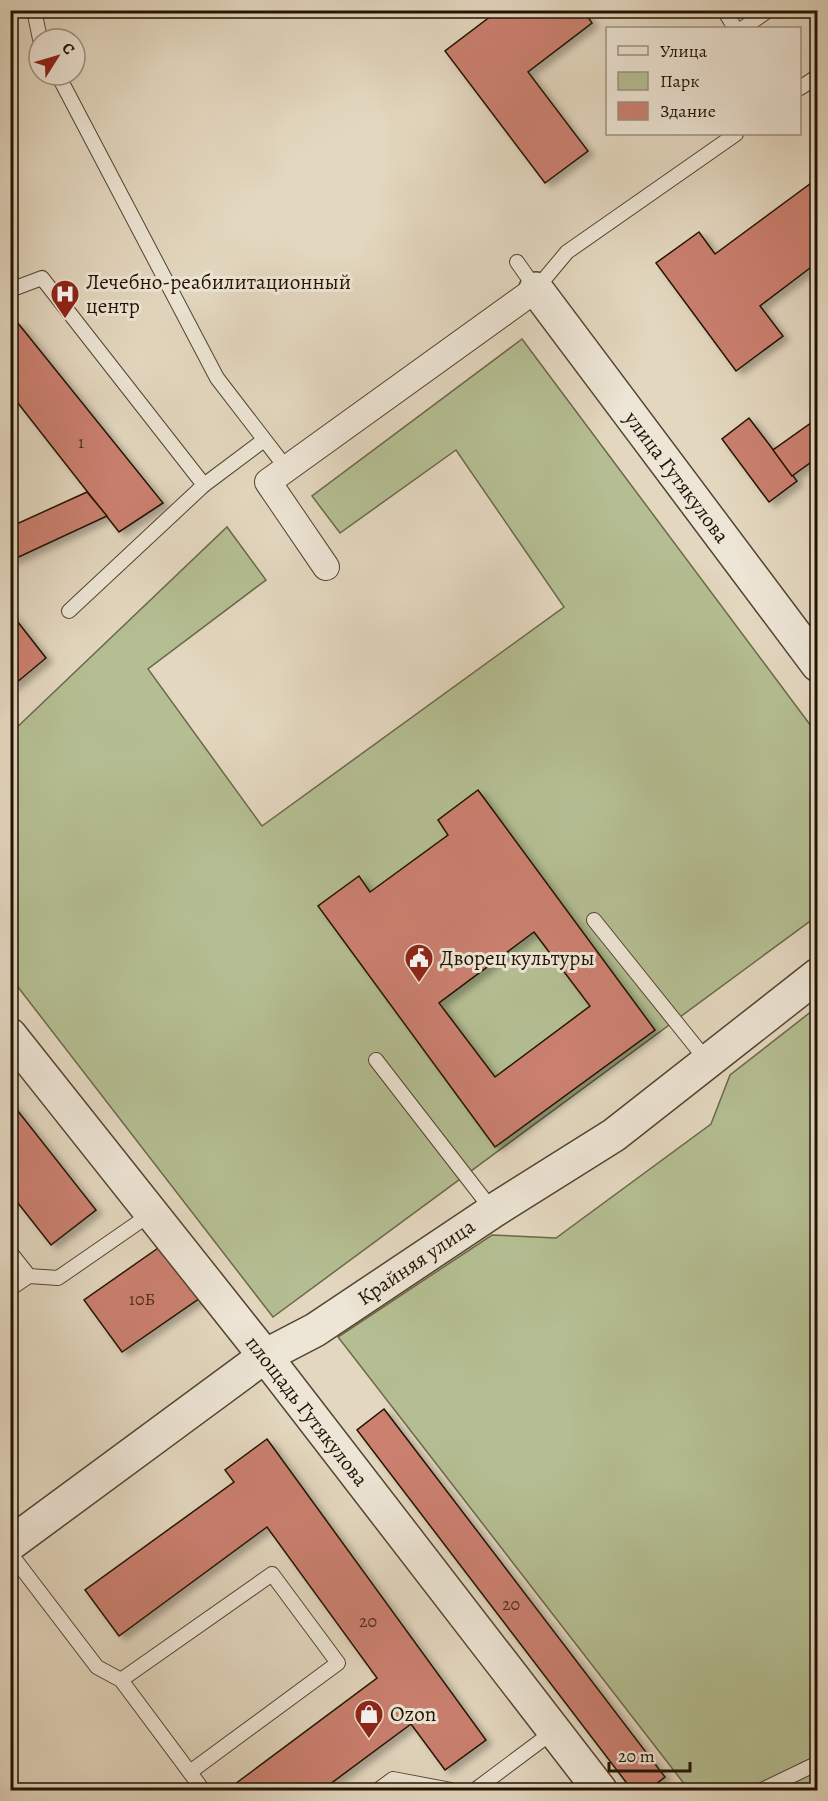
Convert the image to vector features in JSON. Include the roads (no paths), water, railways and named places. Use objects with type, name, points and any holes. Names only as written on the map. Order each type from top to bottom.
[{"type":"street","points":[[326,567],[268,482],[536,289]]},
{"type":"street","name":"улица Гутякулова","points":[[536,289],[818,665]]},
{"type":"street","name":"Крайняя улица","points":[[10,1544],[265,1356],[315,1330],[493,1211],[614,1135],[818,975]]},
{"type":"street","name":"площадь Гутякулова","points":[[10,1035],[265,1356],[600,1791]]},
{"type":"lane","points":[[34,10],[37,27]]},
{"type":"lane","points":[[724,10],[734,27]]},
{"type":"lane","points":[[744,27],[769,10]]},
{"type":"lane","points":[[801,87],[818,76]]},
{"type":"lane","points":[[64,87],[217,378],[286,469]]},
{"type":"lane","points":[[517,262],[536,289],[567,252],[735,135]]},
{"type":"lane","points":[[10,290],[42,278],[204,485]]},
{"type":"lane","points":[[69,611],[204,485],[264,440]]},
{"type":"lane","points":[[594,920],[708,1062]]},
{"type":"lane","points":[[376,1060],[493,1211]]},
{"type":"lane","points":[[10,1289],[29,1276],[58,1278],[152,1213]]},
{"type":"lane","points":[[10,1252],[29,1276]]},
{"type":"lane","points":[[10,1553],[97,1667],[121,1680],[203,1791]]},
{"type":"lane","points":[[121,1680],[272,1574],[338,1663],[189,1772]]},
{"type":"lane","points":[[475,1791],[554,1731]]},
{"type":"lane","points":[[762,1791],[818,1763]]},
{"type":"lane","points":[[378,1791],[393,1779],[451,1791]]},
{"type":"place","name":"Лечебно-реабилитационный центр","points":[[65,320]]},
{"type":"place","name":"Дворец культуры","points":[[419,984]]},
{"type":"place","name":"Ozon","points":[[369,1740]]}]
